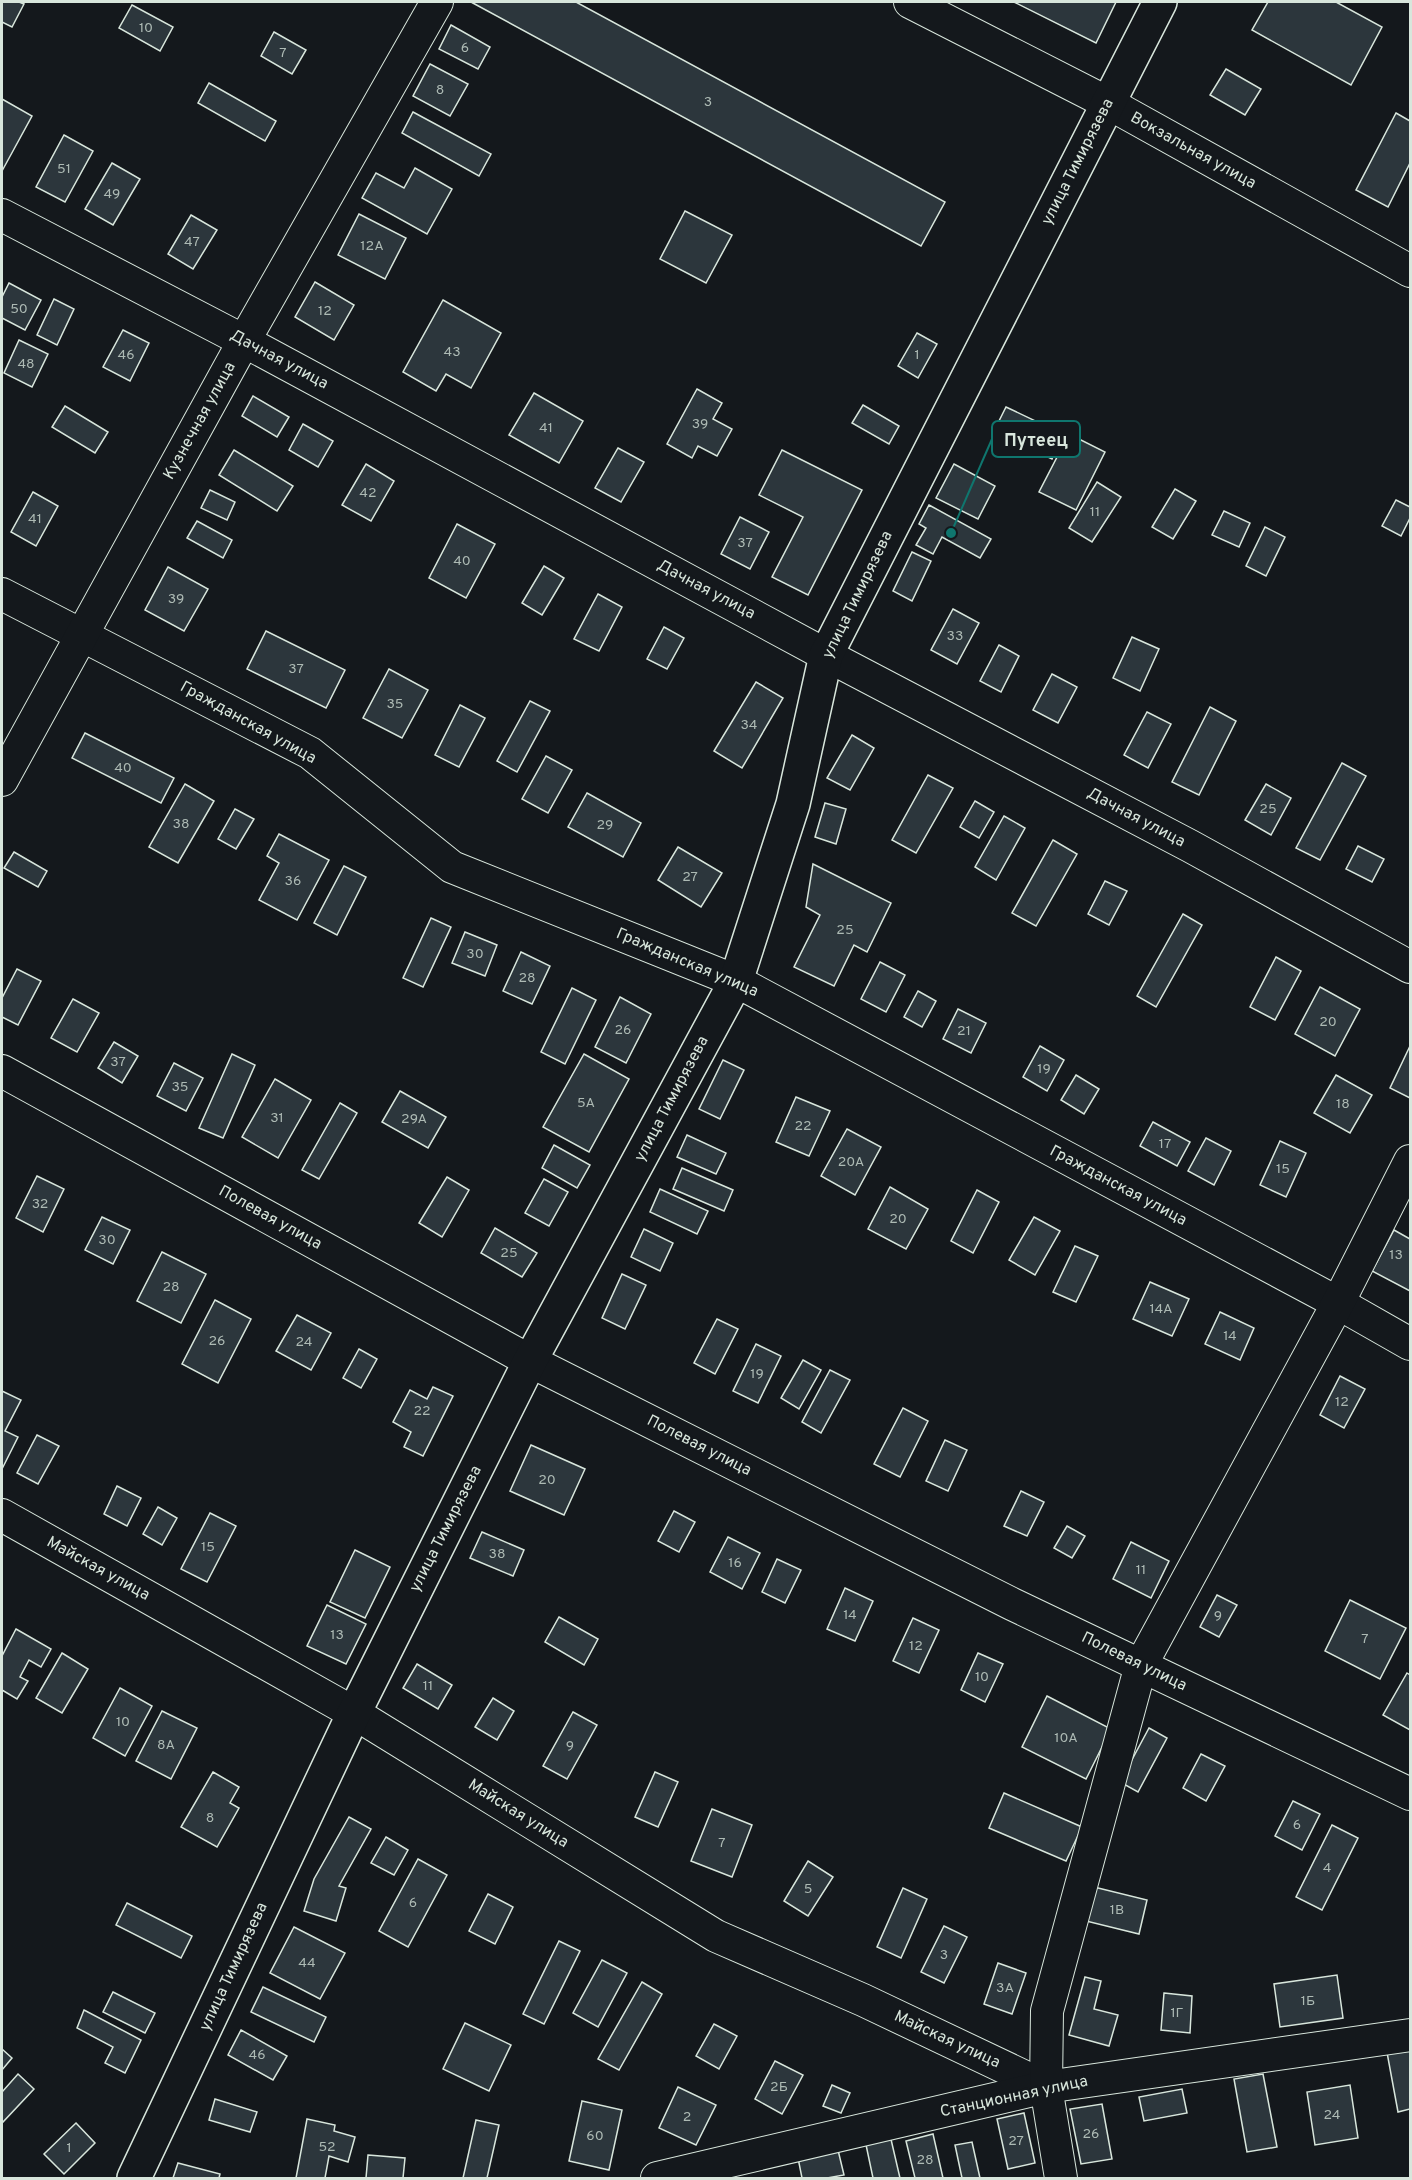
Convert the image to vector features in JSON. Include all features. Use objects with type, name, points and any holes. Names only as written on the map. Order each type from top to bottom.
[{"type":"main road","name":"улица Тимирязева","points":[[134,2178],[354,1713],[530,1361],[736,981],[793,804],[826,655],[1160,2]]},
{"type":"street","name":"Кузнечная улица","points":[[2,780],[244,341],[437,2]]},
{"type":"street","name":"Вокзальная улица","points":[[909,2],[1108,103],[1410,271]]},
{"type":"street","name":"Дачная улица","points":[[2,215],[244,341],[826,655],[1190,846],[1410,967]]},
{"type":"street","name":"Гражданская улица","points":[[2,594],[310,753],[452,867],[736,981],[1338,1303],[1410,1344]]},
{"type":"street","name":"Полевая улица","points":[[2,1071],[530,1361],[991,1593],[1410,1794]]},
{"type":"street","points":[[1061,2178],[1046,2087],[1047,2011],[1141,1665],[1338,1303],[1410,1161]]},
{"type":"street","name":"Майская улица","points":[[2,1515],[354,1713],[716,1936],[862,2000],[1046,2087]]},
{"type":"street","name":"Станционная улица","points":[[657,2178],[1046,2087],[1410,2036]]},
{"type":"building","points":[[2,2],[24,4],[12,27],[2,22]]},
{"type":"building","points":[[471,2],[576,2],[945,202],[921,246]]},
{"type":"building","points":[[1014,2],[1116,2],[1096,43]]},
{"type":"building","points":[[1268,2],[1336,2],[1382,27],[1351,85],[1252,30]]},
{"type":"building","points":[[132,5],[173,27],[160,51],[119,28]]},
{"type":"building","points":[[451,25],[490,47],[478,69],[439,49]]},
{"type":"building","points":[[274,32],[306,50],[292,74],[261,56]]},
{"type":"building","points":[[430,64],[468,84],[450,116],[413,96]]},
{"type":"building","points":[[1226,69],[1261,89],[1245,115],[1210,95]]},
{"type":"building","points":[[209,83],[276,121],[265,141],[198,103]]},
{"type":"building","points":[[2,99],[32,116],[2,171]]},
{"type":"building","points":[[413,112],[491,154],[479,176],[402,133]]},
{"type":"building","points":[[1396,113],[1410,121],[1410,163],[1388,207],[1356,190]]},
{"type":"building","points":[[64,135],[93,151],[65,202],[36,187]]},
{"type":"building","points":[[112,163],[140,179],[113,225],[85,209]]},
{"type":"building","points":[[415,168],[452,189],[427,234],[362,198],[376,173],[404,188]]},
{"type":"building","points":[[685,211],[732,235],[706,283],[660,259]]},
{"type":"building","points":[[359,214],[406,238],[385,279],[338,255]]},
{"type":"building","points":[[191,215],[217,230],[193,269],[168,254]]},
{"type":"building","points":[[315,282],[354,305],[334,340],[295,317]]},
{"type":"building","points":[[9,283],[41,300],[25,330],[2,318],[2,297]]},
{"type":"building","points":[[54,299],[74,309],[57,345],[37,335]]},
{"type":"building","points":[[443,300],[501,333],[471,388],[446,374],[436,391],[403,372]]},
{"type":"building","points":[[123,330],[149,343],[130,381],[103,367]]},
{"type":"building","points":[[917,333],[937,344],[918,378],[898,366]]},
{"type":"building","points":[[19,340],[48,354],[32,387],[4,373]]},
{"type":"building","points":[[697,389],[722,403],[713,419],[732,429],[717,456],[698,446],[692,458],[667,444]]},
{"type":"building","points":[[534,393],[583,421],[559,463],[509,435]]},
{"type":"building","points":[[253,396],[289,417],[277,437],[242,416]]},
{"type":"building","points":[[863,405],[899,426],[889,444],[852,423]]},
{"type":"building","points":[[65,406],[108,432],[95,453],[52,427]]},
{"type":"building","points":[[1006,407],[1063,434],[1052,459],[994,431]]},
{"type":"building","points":[[303,424],[333,441],[318,467],[289,450]]},
{"type":"building","points":[[1069,434],[1105,452],[1076,510],[1039,492]]},
{"type":"building","points":[[618,448],[644,462],[621,502],[595,488]]},
{"type":"building","points":[[234,450],[293,486],[277,511],[219,475]]},
{"type":"building","points":[[782,450],[862,490],[808,595],[772,577],[803,517],[759,495]]},
{"type":"building","points":[[366,464],[394,481],[371,521],[342,505]]},
{"type":"building","points":[[954,464],[995,486],[978,519],[936,498]]},
{"type":"building","points":[[1097,482],[1121,497],[1092,542],[1069,528]]},
{"type":"building","points":[[1175,489],[1196,501],[1173,539],[1152,527]]},
{"type":"building","points":[[210,490],[235,502],[227,520],[201,508]]},
{"type":"building","points":[[33,492],[58,506],[36,546],[11,532]]},
{"type":"building","points":[[1396,500],[1410,507],[1410,518],[1401,536],[1382,526]]},
{"type":"building","points":[[929,505],[991,539],[980,558],[942,537],[933,554],[916,545],[926,528],[919,524]]},
{"type":"building","points":[[1224,511],[1250,523],[1239,547],[1212,535]]},
{"type":"building","points":[[740,517],[769,532],[750,569],[721,554]]},
{"type":"building","points":[[197,521],[232,540],[223,558],[187,538]]},
{"type":"building","points":[[457,524],[495,544],[466,598],[429,578]]},
{"type":"building","points":[[1265,527],[1285,537],[1266,576],[1246,566]]},
{"type":"building","points":[[912,552],[931,561],[912,601],[893,591]]},
{"type":"building","points":[[544,566],[564,578],[542,615],[522,603]]},
{"type":"building","points":[[168,567],[208,589],[184,631],[145,610]]},
{"type":"building","points":[[598,594],[622,607],[599,651],[574,639]]},
{"type":"building","points":[[953,609],[979,623],[957,664],[931,650]]},
{"type":"building","points":[[664,627],[684,638],[667,669],[647,659]]},
{"type":"building","points":[[266,631],[345,670],[326,708],[247,669]]},
{"type":"building","points":[[1132,637],[1159,649],[1140,691],[1113,678]]},
{"type":"building","points":[[999,645],[1019,656],[1001,692],[980,681]]},
{"type":"building","points":[[389,669],[428,690],[402,738],[363,718]]},
{"type":"building","points":[[1052,674],[1077,687],[1058,723],[1033,710]]},
{"type":"building","points":[[756,682],[783,698],[742,768],[714,751]]},
{"type":"building","points":[[530,701],[550,711],[517,772],[497,761]]},
{"type":"building","points":[[460,705],[485,718],[459,767],[435,755]]},
{"type":"building","points":[[1210,707],[1236,721],[1199,795],[1172,782]]},
{"type":"building","points":[[1147,712],[1171,724],[1148,768],[1124,755]]},
{"type":"building","points":[[85,733],[174,778],[161,803],[72,758]]},
{"type":"building","points":[[852,735],[874,748],[850,790],[827,778]]},
{"type":"building","points":[[546,756],[572,770],[548,813],[522,799]]},
{"type":"building","points":[[1342,763],[1366,776],[1320,860],[1296,848]]},
{"type":"building","points":[[928,775],[953,788],[916,853],[892,840]]},
{"type":"building","points":[[185,784],[214,801],[178,863],[149,847]]},
{"type":"building","points":[[1266,784],[1291,798],[1271,835],[1245,820]]},
{"type":"building","points":[[587,793],[641,823],[623,857],[568,827]]},
{"type":"building","points":[[975,801],[994,812],[979,838],[960,827]]},
{"type":"building","points":[[825,803],[846,809],[836,844],[815,837]]},
{"type":"building","points":[[235,809],[254,819],[236,849],[218,839]]},
{"type":"building","points":[[1004,816],[1025,828],[996,880],[975,867]]},
{"type":"building","points":[[279,834],[329,860],[297,920],[259,900],[279,863],[267,856]]},
{"type":"building","points":[[1053,840],[1077,854],[1036,926],[1012,913]]},
{"type":"building","points":[[1358,846],[1384,859],[1372,882],[1346,869]]},
{"type":"building","points":[[678,847],[722,873],[701,907],[658,880]]},
{"type":"building","points":[[14,852],[47,871],[38,887],[4,868]]},
{"type":"building","points":[[813,864],[891,903],[867,952],[854,945],[834,986],[794,967],[820,915],[806,907]]},
{"type":"building","points":[[344,866],[366,877],[337,935],[314,923]]},
{"type":"building","points":[[1105,881],[1127,891],[1109,925],[1088,914]]},
{"type":"building","points":[[1183,914],[1202,925],[1156,1007],[1137,996]]},
{"type":"building","points":[[431,918],[451,927],[423,987],[403,978]]},
{"type":"building","points":[[465,932],[497,945],[485,976],[452,963]]},
{"type":"building","points":[[521,952],[550,966],[532,1004],[503,991]]},
{"type":"building","points":[[1276,957],[1301,971],[1275,1020],[1250,1007]]},
{"type":"building","points":[[880,962],[905,975],[886,1012],[861,999]]},
{"type":"building","points":[[17,969],[41,981],[18,1025],[2,1017],[2,998]]},
{"type":"building","points":[[1320,987],[1360,1009],[1335,1056],[1295,1034]]},
{"type":"building","points":[[572,988],[596,1000],[565,1064],[541,1052]]},
{"type":"building","points":[[918,991],[936,1001],[922,1027],[904,1017]]},
{"type":"building","points":[[620,997],[651,1014],[626,1063],[595,1047]]},
{"type":"building","points":[[73,999],[99,1013],[77,1052],[51,1038]]},
{"type":"building","points":[[958,1009],[986,1023],[971,1053],[943,1039]]},
{"type":"building","points":[[114,1042],[138,1056],[122,1083],[98,1068]]},
{"type":"building","points":[[1040,1046],[1064,1060],[1047,1091],[1023,1077]]},
{"type":"building","points":[[1410,1046],[1410,1098],[1390,1088]]},
{"type":"building","points":[[232,1054],[255,1065],[223,1138],[199,1128]]},
{"type":"building","points":[[584,1054],[629,1079],[589,1152],[543,1127]]},
{"type":"building","points":[[723,1060],[744,1070],[720,1119],[699,1109]]},
{"type":"building","points":[[174,1063],[203,1078],[186,1111],[157,1096]]},
{"type":"building","points":[[1076,1075],[1099,1089],[1084,1114],[1061,1100]]},
{"type":"building","points":[[1336,1075],[1372,1095],[1350,1133],[1314,1113]]},
{"type":"building","points":[[275,1079],[311,1100],[278,1158],[242,1137]]},
{"type":"building","points":[[400,1091],[446,1117],[428,1148],[382,1122]]},
{"type":"building","points":[[796,1097],[830,1111],[809,1156],[776,1142]]},
{"type":"building","points":[[340,1103],[357,1113],[319,1179],[302,1170]]},
{"type":"building","points":[[1153,1122],[1190,1142],[1177,1166],[1140,1146]]},
{"type":"building","points":[[847,1129],[881,1147],[855,1195],[821,1176]]},
{"type":"building","points":[[687,1135],[726,1153],[716,1174],[677,1157]]},
{"type":"building","points":[[1206,1138],[1231,1151],[1214,1185],[1188,1171]]},
{"type":"building","points":[[1280,1141],[1306,1153],[1286,1197],[1260,1185]]},
{"type":"building","points":[[554,1145],[590,1165],[577,1188],[542,1168]]},
{"type":"building","points":[[682,1168],[733,1190],[724,1211],[673,1189]]},
{"type":"building","points":[[37,1176],[64,1189],[43,1232],[16,1218]]},
{"type":"building","points":[[447,1177],[469,1190],[442,1237],[419,1223]]},
{"type":"building","points":[[544,1179],[568,1192],[549,1226],[525,1213]]},
{"type":"building","points":[[890,1187],[928,1209],[906,1249],[868,1229]]},
{"type":"building","points":[[660,1189],[708,1211],[697,1234],[650,1212]]},
{"type":"building","points":[[977,1190],[999,1202],[973,1253],[951,1241]]},
{"type":"building","points":[[102,1217],[130,1230],[113,1264],[85,1250]]},
{"type":"building","points":[[1034,1217],[1060,1231],[1035,1275],[1009,1260]]},
{"type":"building","points":[[495,1228],[537,1253],[522,1277],[481,1253]]},
{"type":"building","points":[[644,1229],[673,1243],[660,1271],[631,1257]]},
{"type":"building","points":[[1394,1230],[1410,1239],[1410,1291],[1372,1271]]},
{"type":"building","points":[[1075,1246],[1098,1256],[1076,1302],[1053,1292]]},
{"type":"building","points":[[162,1252],[206,1274],[181,1323],[137,1301]]},
{"type":"building","points":[[622,1274],[646,1285],[625,1329],[602,1318]]},
{"type":"building","points":[[1150,1282],[1189,1299],[1172,1336],[1133,1319]]},
{"type":"building","points":[[215,1300],[251,1319],[218,1383],[182,1364]]},
{"type":"building","points":[[1220,1312],[1254,1328],[1240,1360],[1205,1344]]},
{"type":"building","points":[[297,1315],[331,1333],[311,1370],[276,1351]]},
{"type":"building","points":[[717,1319],[738,1329],[715,1374],[694,1363]]},
{"type":"building","points":[[756,1344],[781,1356],[758,1403],[733,1391]]},
{"type":"building","points":[[359,1349],[377,1359],[361,1388],[343,1378]]},
{"type":"building","points":[[803,1360],[821,1370],[799,1409],[781,1398]]},
{"type":"building","points":[[830,1370],[850,1380],[821,1433],[802,1422]]},
{"type":"building","points":[[1340,1376],[1365,1389],[1344,1428],[1320,1415]]},
{"type":"building","points":[[433,1387],[453,1396],[423,1456],[404,1447],[411,1432],[393,1422],[410,1390],[427,1399]]},
{"type":"building","points":[[2,1391],[21,1400],[5,1431],[18,1437],[2,1469]]},
{"type":"building","points":[[903,1408],[928,1421],[900,1477],[874,1464]]},
{"type":"building","points":[[37,1435],[59,1446],[38,1484],[17,1473]]},
{"type":"building","points":[[945,1440],[967,1450],[948,1491],[926,1481]]},
{"type":"building","points":[[531,1445],[585,1469],[564,1515],[510,1491]]},
{"type":"building","points":[[117,1486],[141,1498],[127,1526],[104,1514]]},
{"type":"building","points":[[1021,1491],[1044,1502],[1027,1536],[1004,1526]]},
{"type":"building","points":[[158,1507],[177,1518],[162,1545],[143,1534]]},
{"type":"building","points":[[674,1511],[695,1522],[679,1552],[658,1541]]},
{"type":"building","points":[[210,1513],[236,1526],[207,1582],[181,1569]]},
{"type":"building","points":[[1067,1526],[1085,1536],[1072,1558],[1054,1548]]},
{"type":"building","points":[[482,1532],[524,1550],[513,1576],[470,1558]]},
{"type":"building","points":[[728,1537],[760,1553],[742,1589],[710,1572]]},
{"type":"building","points":[[1131,1542],[1169,1561],[1151,1598],[1113,1579]]},
{"type":"building","points":[[355,1550],[390,1567],[365,1618],[330,1602]]},
{"type":"building","points":[[777,1559],[801,1570],[785,1603],[762,1592]]},
{"type":"building","points":[[845,1588],[873,1601],[855,1641],[827,1629]]},
{"type":"building","points":[[1217,1595],[1237,1605],[1219,1637],[1200,1627]]},
{"type":"building","points":[[1350,1600],[1406,1628],[1380,1679],[1325,1651]]},
{"type":"building","points":[[327,1605],[366,1624],[346,1664],[307,1646]]},
{"type":"building","points":[[559,1617],[598,1639],[584,1665],[545,1642]]},
{"type":"building","points":[[913,1618],[939,1630],[919,1673],[893,1661]]},
{"type":"building","points":[[16,1629],[51,1649],[41,1667],[29,1660],[20,1677],[28,1681],[17,1699],[2,1690],[2,1656]]},
{"type":"building","points":[[62,1653],[88,1669],[62,1713],[36,1698]]},
{"type":"building","points":[[978,1653],[1003,1664],[985,1702],[961,1690]]},
{"type":"building","points":[[417,1664],[452,1685],[438,1709],[403,1688]]},
{"type":"building","points":[[1407,1673],[1410,1675],[1410,1730],[1383,1715]]},
{"type":"building","points":[[120,1688],[152,1706],[125,1756],[93,1738]]},
{"type":"building","points":[[1047,1696],[1111,1729],[1086,1779],[1022,1747]]},
{"type":"building","points":[[493,1698],[514,1711],[497,1740],[475,1727]]},
{"type":"building","points":[[162,1711],[197,1728],[171,1779],[136,1761]]},
{"type":"building","points":[[573,1712],[597,1725],[567,1779],[543,1766]]},
{"type":"building","points":[[1149,1728],[1167,1738],[1138,1792],[1120,1782]]},
{"type":"building","points":[[1201,1754],[1225,1766],[1206,1801],[1183,1788]]},
{"type":"building","points":[[213,1772],[239,1787],[230,1803],[239,1808],[217,1847],[181,1827]]},
{"type":"building","points":[[655,1772],[678,1782],[658,1827],[635,1817]]},
{"type":"building","points":[[1004,1793],[1082,1827],[1066,1861],[989,1828]]},
{"type":"building","points":[[1293,1801],[1320,1814],[1302,1850],[1275,1836]]},
{"type":"building","points":[[712,1809],[752,1825],[732,1877],[691,1861]]},
{"type":"building","points":[[349,1817],[371,1829],[339,1886],[346,1888],[336,1921],[304,1911],[314,1879]]},
{"type":"building","points":[[1332,1825],[1358,1838],[1322,1910],[1296,1897]]},
{"type":"building","points":[[386,1837],[408,1850],[394,1875],[371,1863]]},
{"type":"building","points":[[418,1859],[447,1875],[408,1947],[379,1931]]},
{"type":"building","points":[[808,1861],[833,1877],[808,1916],[784,1901]]},
{"type":"building","points":[[1094,1887],[1147,1900],[1139,1934],[1086,1921]]},
{"type":"building","points":[[903,1888],[927,1899],[901,1958],[877,1947]]},
{"type":"building","points":[[488,1894],[513,1907],[495,1944],[469,1931]]},
{"type":"building","points":[[127,1903],[192,1936],[181,1958],[116,1925]]},
{"type":"building","points":[[944,1926],[967,1937],[944,1983],[921,1972]]},
{"type":"building","points":[[294,1927],[345,1953],[320,1999],[270,1973]]},
{"type":"building","points":[[559,1941],[580,1951],[544,2024],[523,2014]]},
{"type":"building","points":[[602,1960],[627,1973],[598,2027],[573,2013]]},
{"type":"building","points":[[998,1963],[1026,1973],[1012,2014],[984,2004]]},
{"type":"building","points":[[1337,1975],[1343,2018],[1280,2027],[1274,1984]]},
{"type":"building","points":[[1085,1977],[1101,1981],[1094,2009],[1118,2015],[1109,2046],[1069,2035]]},
{"type":"building","points":[[642,1982],[662,1994],[619,2070],[598,2059]]},
{"type":"building","points":[[263,1987],[326,2017],[314,2042],[251,2012]]},
{"type":"building","points":[[113,1992],[155,2013],[145,2033],[103,2012]]},
{"type":"building","points":[[1164,1993],[1192,1996],[1190,2033],[1161,2030]]},
{"type":"building","points":[[84,2010],[141,2040],[125,2073],[105,2063],[113,2047],[77,2028]]},
{"type":"building","points":[[465,2023],[511,2045],[489,2091],[443,2069]]},
{"type":"building","points":[[714,2024],[737,2036],[719,2069],[696,2056]]},
{"type":"building","points":[[241,2030],[287,2056],[273,2080],[228,2055]]},
{"type":"building","points":[[1410,2042],[1410,2109],[1398,2112],[1386,2047]]},
{"type":"building","points":[[2,2049],[12,2058],[2,2070]]},
{"type":"building","points":[[775,2061],[803,2075],[782,2114],[755,2099]]},
{"type":"building","points":[[18,2074],[34,2089],[2,2123],[2,2092]]},
{"type":"building","points":[[1263,2074],[1277,2147],[1247,2152],[1234,2079]]},
{"type":"building","points":[[832,2085],[850,2093],[841,2113],[823,2106]]},
{"type":"building","points":[[1350,2085],[1358,2138],[1315,2145],[1307,2092]]},
{"type":"building","points":[[678,2087],[716,2105],[696,2145],[659,2128]]},
{"type":"building","points":[[1182,2089],[1187,2113],[1144,2121],[1139,2097]]},
{"type":"building","points":[[215,2099],[257,2112],[250,2132],[209,2120]]},
{"type":"building","points":[[582,2101],[622,2110],[609,2170],[569,2161]]},
{"type":"building","points":[[1102,2104],[1112,2159],[1081,2164],[1070,2109]]},
{"type":"building","points":[[1024,2113],[1035,2163],[1008,2169],[997,2119]]},
{"type":"building","points":[[307,2119],[335,2125],[334,2131],[355,2137],[348,2162],[329,2156],[325,2178],[296,2178]]},
{"type":"building","points":[[476,2120],[499,2125],[487,2178],[463,2178]]},
{"type":"building","points":[[76,2123],[95,2143],[64,2174],[44,2154]]},
{"type":"building","points":[[933,2134],[943,2178],[915,2178],[906,2141]]},
{"type":"building","points":[[890,2135],[900,2178],[873,2178],[865,2140]]},
{"type":"building","points":[[972,2142],[980,2178],[962,2178],[955,2145]]},
{"type":"building","points":[[838,2150],[844,2175],[802,2178],[798,2158]]},
{"type":"building","points":[[368,2155],[405,2158],[403,2178],[366,2178]]},
{"type":"building","points":[[178,2163],[220,2174],[219,2178],[173,2178]]},
{"type":"place","name":"Путеец","points":[[951,533]]}]
